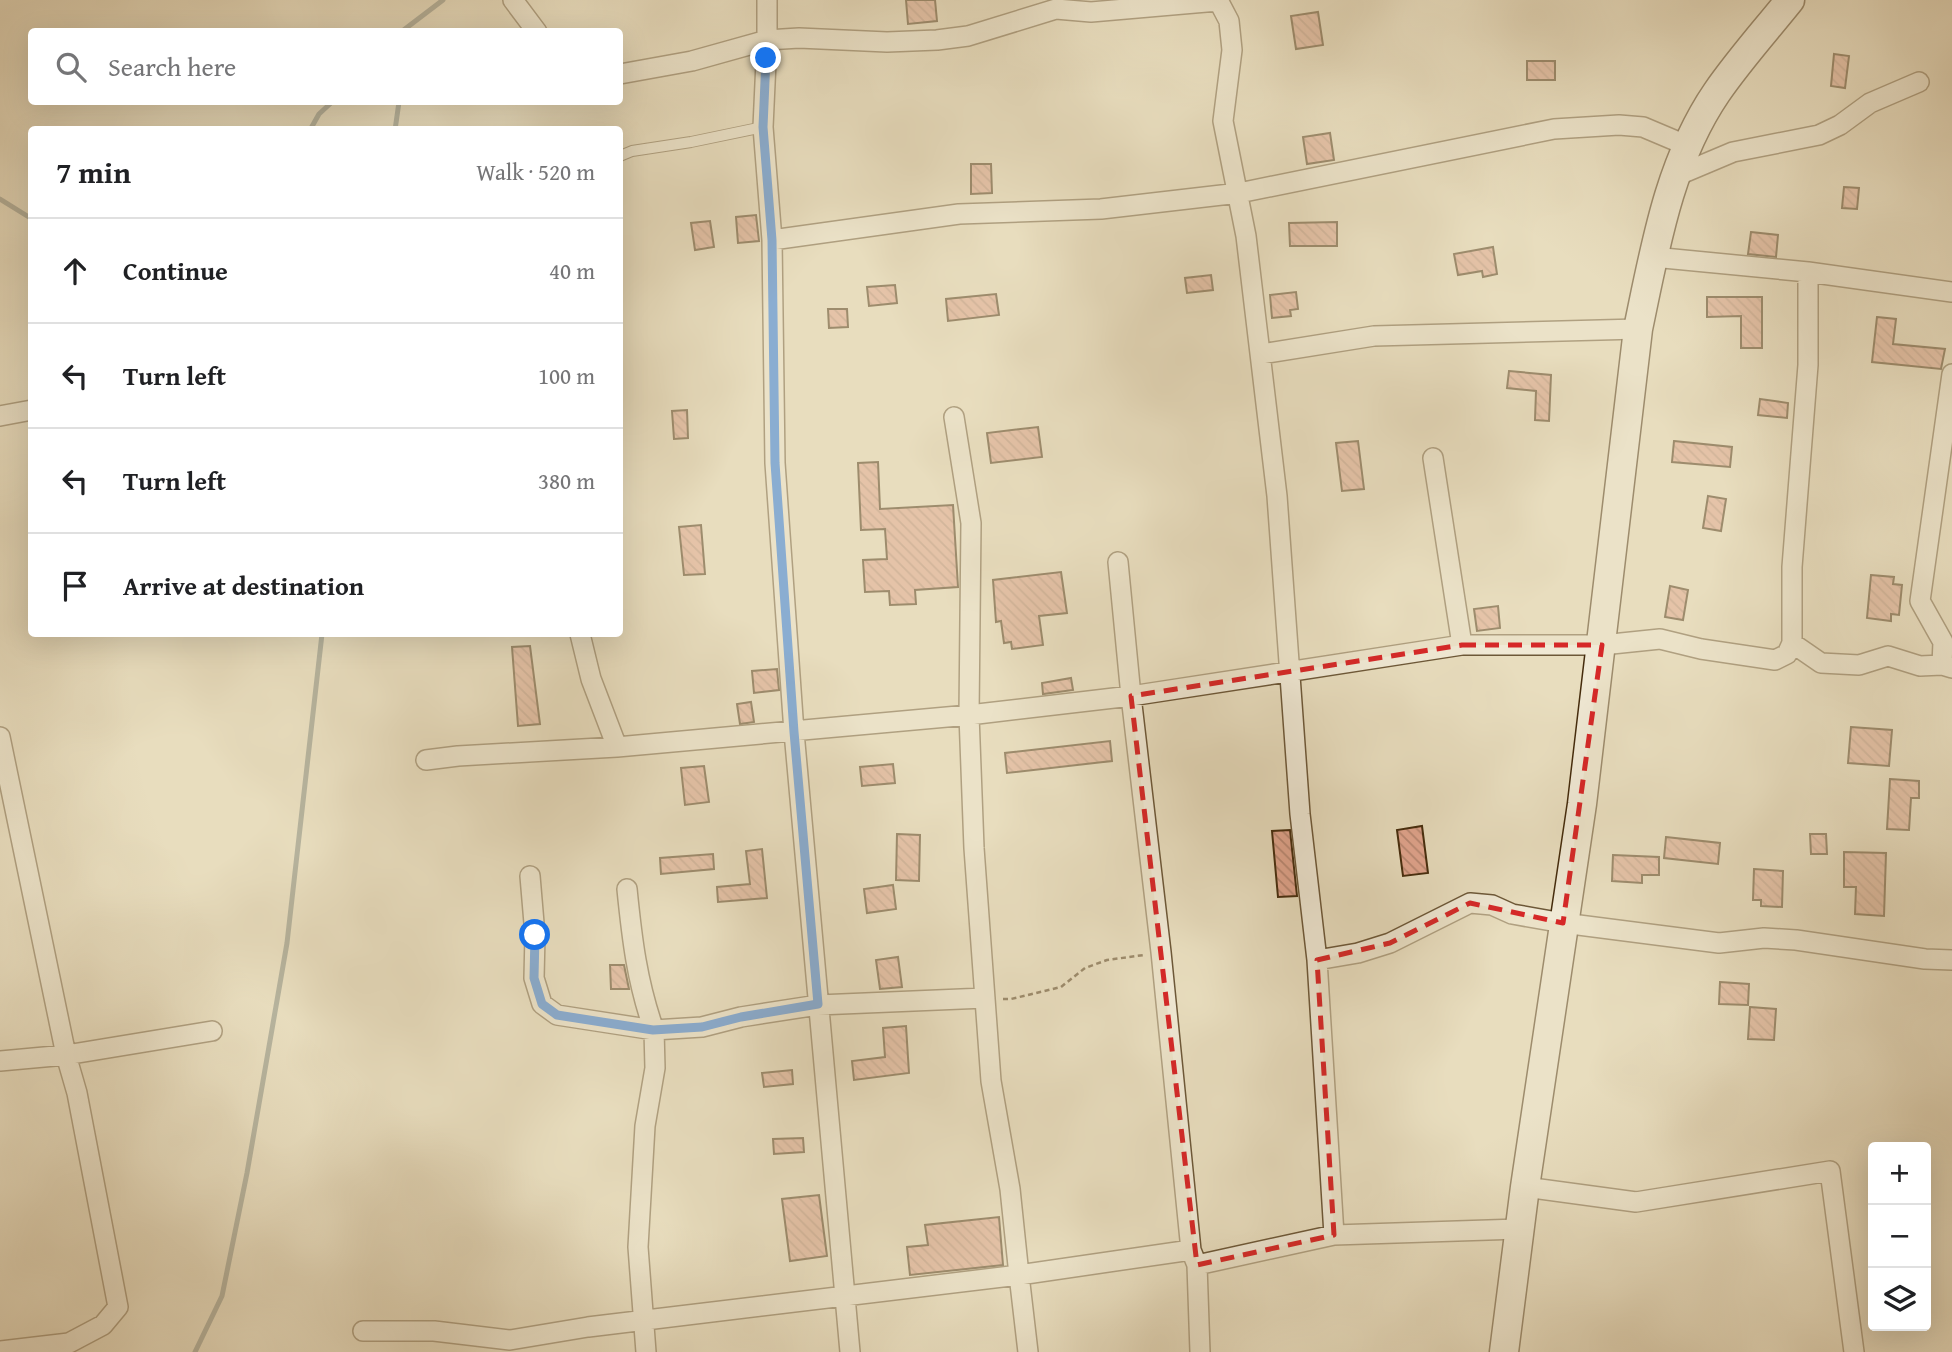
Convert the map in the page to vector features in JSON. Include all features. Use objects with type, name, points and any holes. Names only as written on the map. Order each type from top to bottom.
[{"type":"street","points":[[513,0],[534,28]]},
{"type":"street","points":[[767,0],[763,127],[772,240],[775,463],[794,732],[850,1352]]},
{"type":"street","points":[[623,73],[692,61],[766,40],[937,40],[968,36],[1056,9],[1218,0],[1229,21],[1232,50],[1223,121],[1239,193],[1277,496],[1300,814],[1317,960],[1334,1235]]},
{"type":"street","points":[[1504,1352],[1519,1228],[1582,804],[1638,329],[1653,257],[1664,211],[1688,146],[1717,93],[1790,0]]},
{"type":"street","points":[[1676,176],[1733,152],[1819,135],[1840,125],[1870,103],[1919,82]]},
{"type":"street","points":[[772,240],[959,214],[1101,209],[1239,193],[1554,129],[1619,125],[1643,127],[1688,146]]},
{"type":"street","points":[[1653,257],[1808,272],[1952,292]]},
{"type":"street","points":[[426,760],[617,747],[969,715],[1130,696],[1462,645],[1602,645],[1660,639],[1701,649],[1775,660],[1787,654],[1791,643],[1792,567],[1808,365],[1808,272]]},
{"type":"street","points":[[1261,354],[1374,336],[1638,329]]},
{"type":"street","points":[[1791,643],[1821,663],[1859,665],[1888,656],[1920,666],[1947,667],[1944,642],[1920,601],[1952,374]]},
{"type":"street","points":[[0,416],[28,411]]},
{"type":"street","points":[[954,417],[971,523],[969,715],[974,848],[991,1081],[1010,1189],[1028,1352]]},
{"type":"street","points":[[1433,458],[1462,645]]},
{"type":"street","points":[[1118,562],[1130,696],[1194,1258],[1200,1352]]},
{"type":"street","points":[[581,637],[591,679],[617,747]]},
{"type":"street","points":[[0,737],[66,1055],[78,1093],[118,1307],[103,1325],[69,1343],[0,1351]]},
{"type":"street","points":[[530,876],[535,935],[534,978],[542,1004],[557,1015],[653,1030],[702,1027],[741,1017],[818,1004],[985,998]]},
{"type":"street","points":[[627,889],[641,994],[653,1030],[655,1068],[645,1126],[638,1247],[646,1352]]},
{"type":"street","points":[[1317,960],[1358,953],[1390,943],[1470,903],[1492,905],[1512,914],[1563,923],[1719,943],[1764,938],[1796,940],[1925,959],[1952,960]]},
{"type":"street","points":[[0,1060],[66,1055],[212,1031]]},
{"type":"street","points":[[1525,1187],[1636,1202],[1830,1171],[1854,1352]]},
{"type":"street","points":[[363,1331],[434,1331],[510,1340],[546,1333],[1019,1275],[1194,1258],[1334,1235],[1519,1228]]},
{"type":"lane","points":[[623,155],[763,127]]},
{"type":"path","points":[[985,998],[1011,999],[1043,992],[1062,987],[1085,968],[1107,960],[1161,953]]},
{"type":"highlighted area","points":[[1462,645],[1602,645],[1563,923],[1470,903],[1390,943],[1317,960],[1334,1235],[1197,1265],[1131,696]]},
{"type":"building","points":[[906,0],[935,0],[937,21],[908,24]]},
{"type":"building","points":[[1318,12],[1323,45],[1296,49],[1291,16]]},
{"type":"building","points":[[1834,54],[1849,56],[1845,88],[1831,86]]},
{"type":"building","points":[[1527,61],[1555,61],[1555,80],[1527,80]]},
{"type":"building","points":[[1330,133],[1334,160],[1307,164],[1303,137]]},
{"type":"building","points":[[971,164],[991,164],[992,193],[971,194]]},
{"type":"building","points":[[1844,187],[1859,188],[1857,209],[1842,208]]},
{"type":"building","points":[[756,215],[759,241],[738,243],[736,217]]},
{"type":"building","points":[[710,221],[714,247],[695,250],[691,223]]},
{"type":"building","points":[[1337,222],[1337,246],[1290,246],[1289,223]]},
{"type":"building","points":[[1751,232],[1778,235],[1776,257],[1748,254]]},
{"type":"building","points":[[1493,247],[1497,274],[1483,277],[1482,271],[1458,275],[1454,254]]},
{"type":"building","points":[[1211,275],[1213,290],[1187,293],[1185,278]]},
{"type":"building","points":[[895,285],[897,303],[869,306],[867,287]]},
{"type":"building","points":[[1296,292],[1298,309],[1290,310],[1291,316],[1272,318],[1270,295]]},
{"type":"building","points":[[996,294],[999,315],[948,321],[946,299]]},
{"type":"building","points":[[1707,297],[1762,297],[1762,348],[1741,348],[1741,316],[1707,317]]},
{"type":"building","points":[[828,309],[847,309],[848,327],[829,328]]},
{"type":"building","points":[[1877,317],[1896,319],[1893,344],[1945,349],[1941,369],[1872,362]]},
{"type":"building","points":[[1509,371],[1551,375],[1549,421],[1535,420],[1536,391],[1507,388]]},
{"type":"building","points":[[1760,399],[1788,403],[1787,418],[1758,415]]},
{"type":"building","points":[[687,410],[688,438],[674,439],[672,411]]},
{"type":"building","points":[[1038,427],[1042,457],[991,463],[987,433]]},
{"type":"building","points":[[1358,441],[1364,489],[1342,491],[1336,443]]},
{"type":"building","points":[[1674,441],[1732,447],[1730,467],[1672,462]]},
{"type":"building","points":[[878,462],[880,509],[953,505],[958,587],[915,590],[916,604],[890,605],[889,591],[865,592],[863,560],[887,559],[885,529],[861,530],[858,463]]},
{"type":"building","points":[[1708,496],[1726,499],[1721,531],[1703,528]]},
{"type":"building","points":[[701,525],[705,574],[684,575],[679,527]]},
{"type":"building","points":[[1061,572],[1067,613],[1039,616],[1043,645],[1012,649],[1011,642],[1004,643],[1001,621],[996,622],[993,580]]},
{"type":"building","points":[[1871,575],[1894,577],[1893,584],[1902,585],[1899,615],[1891,614],[1891,621],[1867,618]]},
{"type":"building","points":[[1670,586],[1688,590],[1683,620],[1665,617]]},
{"type":"building","points":[[1498,606],[1500,628],[1477,631],[1474,609]]},
{"type":"building","points":[[530,646],[540,724],[518,726],[512,647]]},
{"type":"building","points":[[777,669],[779,690],[754,693],[752,671]]},
{"type":"building","points":[[1071,678],[1073,690],[1043,694],[1042,683]]},
{"type":"building","points":[[751,702],[754,722],[740,724],[737,704]]},
{"type":"building","points":[[1851,727],[1892,730],[1889,766],[1848,763]]},
{"type":"building","points":[[1110,741],[1112,761],[1007,773],[1005,753]]},
{"type":"building","points":[[893,764],[895,783],[862,786],[860,767]]},
{"type":"building","points":[[704,766],[709,802],[685,805],[681,768]]},
{"type":"building","points":[[1890,779],[1919,781],[1919,798],[1911,798],[1909,830],[1887,829]]},
{"type":"building","points":[[1422,826],[1428,873],[1403,876],[1397,830]]},
{"type":"building","points":[[1290,830],[1297,896],[1278,897],[1272,831]]},
{"type":"building","points":[[897,834],[920,835],[919,881],[896,880]]},
{"type":"building","points":[[1810,834],[1826,834],[1827,854],[1811,854]]},
{"type":"building","points":[[1666,837],[1720,843],[1718,864],[1664,858]]},
{"type":"building","points":[[762,849],[767,898],[718,902],[717,887],[750,884],[746,851]]},
{"type":"building","points":[[1844,852],[1886,853],[1884,916],[1855,914],[1856,887],[1844,887]]},
{"type":"building","points":[[713,854],[714,869],[661,874],[660,858]]},
{"type":"building","points":[[1613,855],[1659,857],[1659,875],[1642,875],[1642,883],[1612,881]]},
{"type":"building","points":[[1754,869],[1783,871],[1782,907],[1761,906],[1761,900],[1753,900]]},
{"type":"building","points":[[893,885],[896,909],[867,913],[864,889]]},
{"type":"building","points":[[898,957],[902,987],[880,989],[876,960]]},
{"type":"building","points":[[610,965],[624,965],[629,989],[611,989]]},
{"type":"building","points":[[1720,982],[1749,984],[1748,1005],[1719,1004]]},
{"type":"building","points":[[1750,1007],[1776,1009],[1774,1040],[1748,1039]]},
{"type":"building","points":[[906,1026],[909,1073],[854,1080],[852,1061],[885,1057],[883,1028]]},
{"type":"building","points":[[792,1070],[793,1084],[764,1087],[762,1073]]},
{"type":"building","points":[[803,1138],[804,1152],[774,1154],[773,1139]]},
{"type":"building","points":[[819,1195],[827,1256],[790,1261],[782,1199]]},
{"type":"building","points":[[999,1217],[1003,1265],[910,1275],[907,1247],[928,1245],[925,1225]]},
{"type":"waterway","points":[[406,28],[443,0]]},
{"type":"waterway","points":[[312,126],[319,114],[329,105]]},
{"type":"waterway","points":[[396,126],[399,105]]},
{"type":"waterway","points":[[0,199],[28,216]]},
{"type":"waterway","points":[[195,1352],[222,1296],[247,1173],[287,943],[322,637]]},
{"type":"route","points":[[535,935],[534,978],[542,1004],[557,1015],[653,1030],[702,1027],[741,1017],[818,1004],[794,732],[775,463],[772,240],[763,127],[766,58]]}]
